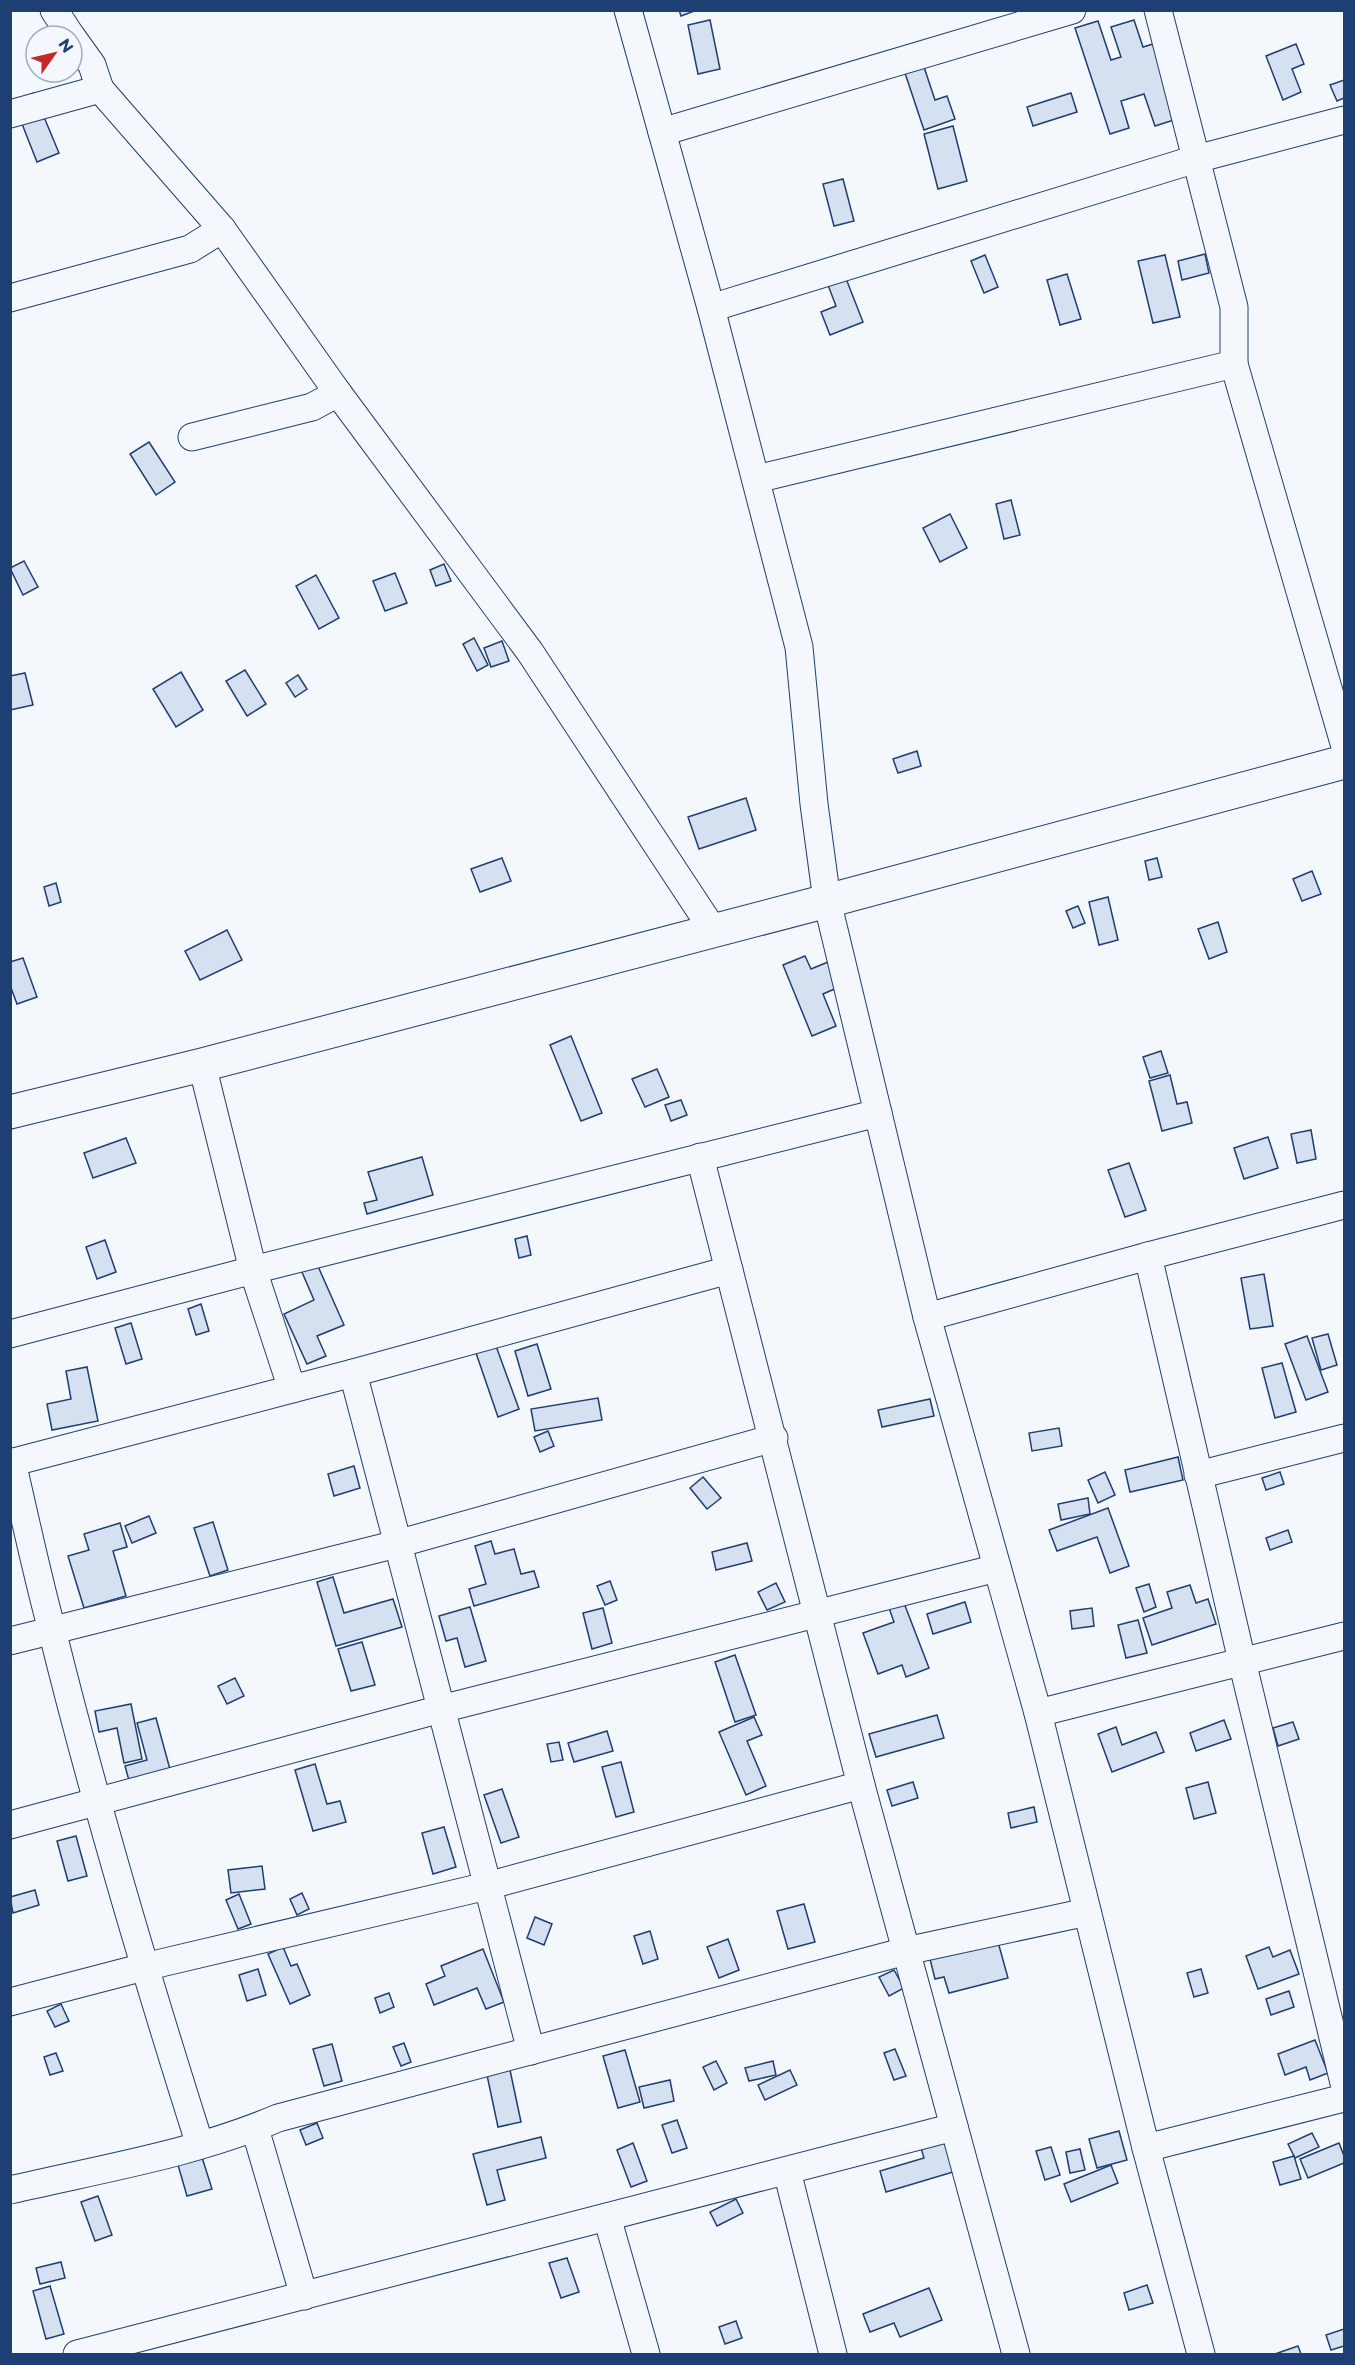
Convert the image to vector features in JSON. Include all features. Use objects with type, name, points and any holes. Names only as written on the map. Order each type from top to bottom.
[{"type":"main road","points":[[10,1112],[202,1065],[1344,762]]},
{"type":"street","points":[[54,10],[64,24]]},
{"type":"street","points":[[628,10],[711,308],[799,647],[814,804],[827,901],[927,1317],[1038,1713],[1146,2148],[1201,2355]]},
{"type":"street","points":[[662,132],[1072,10]]},
{"type":"street","points":[[1158,10],[1234,307],[1234,364],[1344,743]]},
{"type":"street","points":[[84,53],[92,65],[100,89],[222,229],[338,393],[530,652],[713,930]]},
{"type":"street","points":[[10,114],[100,89]]},
{"type":"street","points":[[711,308],[1196,159],[1344,120]]},
{"type":"street","points":[[10,298],[190,249],[222,229]]},
{"type":"street","points":[[756,479],[1234,364]]},
{"type":"street","points":[[192,437],[312,407],[338,393]]},
{"type":"street","points":[[202,1065],[253,1270],[292,1389]]},
{"type":"street","points":[[10,1334],[253,1270],[878,1113]]},
{"type":"street","points":[[700,1157],[819,1612],[861,1785],[1016,2355]]},
{"type":"street","points":[[927,1317],[1344,1205]]},
{"type":"street","points":[[1148,1256],[1242,1661],[1344,2084]]},
{"type":"street","points":[[200,2145],[144,1968],[98,1803],[51,1630],[11,1463],[353,1373],[729,1270]]},
{"type":"street","points":[[353,1373],[531,2051]]},
{"type":"street","points":[[10,1641],[397,1544],[774,1438]]},
{"type":"street","points":[[1198,1475],[1344,1438]]},
{"type":"street","points":[[10,1825],[441,1709],[997,1568]]},
{"type":"street","points":[[1038,1713],[1344,1636]]},
{"type":"street","points":[[10,2002],[487,1886],[861,1785]]},
{"type":"street","points":[[10,2190],[200,2145],[253,2129],[278,2118],[906,1951],[1087,1912]]},
{"type":"street","points":[[1146,2148],[1344,2098]]},
{"type":"street","points":[[91,2353],[954,2127]]},
{"type":"street","points":[[253,2129],[259,2142],[304,2296]]},
{"type":"street","points":[[787,2171],[833,2355]]},
{"type":"street","points":[[607,2217],[646,2355]]},
{"type":"building","points":[[679,10],[697,10],[681,16]]},
{"type":"building","points":[[710,20],[720,69],[698,74],[688,25]]},
{"type":"building","points":[[1134,20],[1143,47],[1153,44],[1177,119],[1155,126],[1144,94],[1121,101],[1129,128],[1110,134],[1075,28],[1098,21],[1111,60],[1121,57],[1111,27]]},
{"type":"building","points":[[1296,44],[1304,64],[1292,69],[1301,92],[1283,100],[1266,56]]},
{"type":"building","points":[[921,58],[935,100],[947,96],[955,119],[924,130],[902,64]]},
{"type":"building","points":[[1344,80],[1344,98],[1337,101],[1330,85]]},
{"type":"building","points":[[34,93],[59,153],[37,162],[13,101]]},
{"type":"building","points":[[1071,93],[1077,112],[1033,126],[1027,107]]},
{"type":"building","points":[[953,126],[967,181],[938,189],[924,134]]},
{"type":"building","points":[[843,179],[854,221],[834,226],[823,184]]},
{"type":"building","points":[[1205,254],[1209,273],[1182,280],[1178,261]]},
{"type":"building","points":[[985,255],[998,287],[984,293],[971,261]]},
{"type":"building","points":[[1165,255],[1180,317],[1153,323],[1138,261]]},
{"type":"building","points":[[838,258],[863,322],[830,335],[821,312],[836,306],[820,264]]},
{"type":"building","points":[[1067,274],[1081,319],[1060,325],[1047,280]]},
{"type":"building","points":[[149,442],[175,482],[156,495],[130,454]]},
{"type":"building","points":[[1011,500],[1020,535],[1004,539],[996,504]]},
{"type":"building","points":[[950,514],[967,548],[940,562],[923,528]]},
{"type":"building","points":[[24,561],[38,587],[23,595],[10,568]]},
{"type":"building","points":[[444,564],[451,581],[436,586],[430,570]]},
{"type":"building","points":[[395,573],[407,603],[385,611],[373,581]]},
{"type":"building","points":[[316,575],[339,618],[319,629],[296,586]]},
{"type":"building","points":[[474,638],[488,665],[477,671],[463,644]]},
{"type":"building","points":[[502,641],[509,661],[491,667],[484,648]]},
{"type":"building","points":[[245,670],[266,704],[247,716],[226,681]]},
{"type":"building","points":[[181,672],[203,710],[176,727],[153,689]]},
{"type":"building","points":[[25,673],[33,705],[10,710],[10,676]]},
{"type":"building","points":[[298,675],[307,689],[295,697],[286,683]]},
{"type":"building","points":[[917,751],[921,766],[898,773],[893,759]]},
{"type":"building","points":[[746,798],[756,830],[699,849],[688,817]]},
{"type":"building","points":[[502,858],[511,881],[480,892],[471,869]]},
{"type":"building","points":[[1157,858],[1162,877],[1149,880],[1145,861]]},
{"type":"building","points":[[1312,871],[1321,894],[1302,901],[1293,879]]},
{"type":"building","points":[[56,883],[61,902],[49,906],[44,887]]},
{"type":"building","points":[[1108,897],[1118,940],[1099,945],[1089,902]]},
{"type":"building","points":[[1078,906],[1085,923],[1073,928],[1066,911]]},
{"type":"building","points":[[1218,922],[1227,952],[1209,959],[1198,929]]},
{"type":"building","points":[[227,930],[242,960],[200,980],[185,951]]},
{"type":"building","points":[[805,956],[811,969],[828,962],[839,987],[823,994],[836,1026],[812,1036],[783,965]]},
{"type":"building","points":[[23,958],[37,997],[17,1004],[10,985],[10,962]]},
{"type":"building","points":[[571,1036],[602,1113],[581,1121],[550,1045]]},
{"type":"building","points":[[1161,1051],[1168,1073],[1150,1078],[1143,1057]]},
{"type":"building","points":[[657,1069],[669,1097],[645,1107],[632,1079]]},
{"type":"building","points":[[1170,1075],[1177,1104],[1187,1102],[1192,1123],[1162,1131],[1149,1081]]},
{"type":"building","points":[[681,1100],[687,1115],[671,1121],[665,1105]]},
{"type":"building","points":[[1311,1130],[1316,1159],[1297,1163],[1291,1134]]},
{"type":"building","points":[[1268,1137],[1278,1168],[1244,1179],[1234,1148]]},
{"type":"building","points":[[126,1138],[136,1163],[93,1178],[84,1153]]},
{"type":"building","points":[[422,1157],[433,1195],[367,1214],[364,1203],[377,1200],[368,1172]]},
{"type":"building","points":[[1129,1163],[1146,1210],[1125,1217],[1108,1170]]},
{"type":"building","points":[[527,1236],[531,1255],[519,1258],[515,1239]]},
{"type":"building","points":[[105,1240],[116,1272],[97,1279],[86,1247]]},
{"type":"building","points":[[317,1264],[344,1325],[317,1336],[326,1356],[307,1364],[284,1314],[314,1300],[301,1270]]},
{"type":"building","points":[[1264,1274],[1273,1326],[1250,1329],[1241,1278]]},
{"type":"building","points":[[201,1304],[209,1331],[196,1335],[188,1309]]},
{"type":"building","points":[[131,1323],[142,1359],[126,1364],[115,1328]]},
{"type":"building","points":[[1328,1334],[1337,1365],[1321,1370],[1312,1338]]},
{"type":"building","points":[[1307,1336],[1328,1392],[1306,1400],[1285,1344]]},
{"type":"building","points":[[537,1344],[551,1389],[528,1396],[515,1351]]},
{"type":"building","points":[[496,1346],[519,1409],[498,1417],[476,1353]]},
{"type":"building","points":[[1282,1363],[1296,1412],[1275,1418],[1262,1368]]},
{"type":"building","points":[[87,1367],[98,1421],[52,1430],[47,1404],[71,1399],[66,1371]]},
{"type":"building","points":[[598,1398],[602,1420],[535,1431],[531,1409]]},
{"type":"building","points":[[930,1399],[934,1416],[882,1427],[878,1410]]},
{"type":"building","points":[[1059,1428],[1062,1446],[1032,1451],[1029,1433]]},
{"type":"building","points":[[548,1431],[554,1446],[540,1452],[534,1437]]},
{"type":"building","points":[[1178,1457],[1183,1480],[1130,1492],[1125,1470]]},
{"type":"building","points":[[354,1466],[360,1488],[334,1496],[328,1474]]},
{"type":"building","points":[[1105,1472],[1115,1495],[1098,1503],[1088,1480]]},
{"type":"building","points":[[1280,1472],[1284,1484],[1266,1490],[1262,1478]]},
{"type":"building","points":[[703,1477],[721,1498],[707,1509],[690,1488]]},
{"type":"building","points":[[1088,1498],[1090,1514],[1061,1520],[1058,1504]]},
{"type":"building","points":[[1108,1508],[1129,1566],[1110,1573],[1097,1537],[1057,1551],[1049,1530]]},
{"type":"building","points":[[149,1516],[156,1533],[132,1543],[125,1526]]},
{"type":"building","points":[[213,1522],[228,1570],[210,1576],[194,1528]]},
{"type":"building","points":[[120,1523],[127,1547],[113,1551],[126,1596],[84,1608],[68,1556],[89,1550],[84,1534]]},
{"type":"building","points":[[1288,1530],[1292,1542],[1270,1550],[1266,1538]]},
{"type":"building","points":[[491,1541],[495,1554],[514,1549],[521,1574],[534,1571],[539,1587],[474,1606],[469,1589],[486,1584],[475,1546]]},
{"type":"building","points":[[747,1543],[752,1561],[716,1570],[712,1552]]},
{"type":"building","points":[[333,1577],[344,1613],[393,1599],[402,1627],[336,1646],[317,1582]]},
{"type":"building","points":[[610,1581],[617,1600],[605,1605],[597,1586]]},
{"type":"building","points":[[776,1583],[785,1602],[767,1610],[758,1592]]},
{"type":"building","points":[[1149,1584],[1156,1607],[1144,1612],[1136,1588]]},
{"type":"building","points":[[1190,1585],[1196,1603],[1208,1599],[1216,1624],[1152,1645],[1143,1618],[1172,1608],[1167,1592]]},
{"type":"building","points":[[965,1602],[971,1622],[933,1634],[927,1614]]},
{"type":"building","points":[[904,1603],[929,1668],[906,1677],[902,1665],[878,1674],[863,1633],[894,1622],[889,1608]]},
{"type":"building","points":[[470,1607],[486,1661],[465,1667],[457,1638],[446,1641],[439,1616]]},
{"type":"building","points":[[603,1608],[612,1643],[592,1649],[583,1613]]},
{"type":"building","points":[[1092,1608],[1094,1626],[1072,1629],[1070,1611]]},
{"type":"building","points":[[1138,1620],[1147,1653],[1126,1658],[1118,1625]]},
{"type":"building","points":[[362,1642],[375,1685],[351,1691],[338,1649]]},
{"type":"building","points":[[735,1655],[756,1715],[735,1722],[715,1662]]},
{"type":"building","points":[[235,1678],[244,1696],[227,1704],[218,1686]]},
{"type":"building","points":[[131,1704],[142,1759],[124,1763],[117,1728],[99,1732],[95,1711]]},
{"type":"building","points":[[937,1715],[944,1738],[876,1757],[869,1734]]},
{"type":"building","points":[[754,1717],[762,1735],[747,1741],[766,1786],[746,1795],[719,1732]]},
{"type":"building","points":[[156,1718],[171,1773],[130,1784],[125,1766],[147,1760],[137,1723]]},
{"type":"building","points":[[1224,1720],[1231,1739],[1196,1751],[1190,1733]]},
{"type":"building","points":[[1293,1722],[1299,1739],[1278,1746],[1273,1728]]},
{"type":"building","points":[[1116,1727],[1122,1745],[1156,1732],[1164,1752],[1112,1772],[1098,1734]]},
{"type":"building","points":[[607,1731],[613,1751],[574,1762],[568,1743]]},
{"type":"building","points":[[559,1742],[563,1760],[551,1762],[547,1744]]},
{"type":"building","points":[[621,1762],[634,1812],[616,1817],[602,1767]]},
{"type":"building","points":[[315,1764],[327,1804],[340,1801],[346,1822],[313,1831],[295,1770]]},
{"type":"building","points":[[913,1782],[918,1798],[892,1806],[887,1790]]},
{"type":"building","points":[[1208,1782],[1216,1813],[1194,1819],[1186,1788]]},
{"type":"building","points":[[502,1789],[519,1837],[501,1843],[484,1795]]},
{"type":"building","points":[[1034,1807],[1037,1822],[1011,1828],[1008,1813]]},
{"type":"building","points":[[444,1827],[456,1867],[433,1874],[422,1833]]},
{"type":"building","points":[[76,1836],[87,1876],[68,1881],[57,1841]]},
{"type":"building","points":[[262,1866],[265,1889],[231,1893],[228,1870]]},
{"type":"building","points":[[35,1890],[39,1905],[13,1913],[10,1897]]},
{"type":"building","points":[[302,1893],[309,1909],[297,1915],[290,1899]]},
{"type":"building","points":[[239,1894],[251,1924],[238,1929],[226,1900]]},
{"type":"building","points":[[804,1904],[815,1942],[788,1949],[777,1911]]},
{"type":"building","points":[[535,1917],[552,1924],[544,1945],[527,1938]]},
{"type":"building","points":[[650,1931],[658,1959],[643,1964],[634,1936]]},
{"type":"building","points":[[728,1939],[739,1970],[719,1978],[707,1947]]},
{"type":"building","points":[[998,1942],[1008,1978],[949,1993],[944,1977],[935,1979],[930,1959]]},
{"type":"building","points":[[283,1947],[291,1966],[297,1964],[310,1995],[290,2004],[268,1954]]},
{"type":"building","points":[[1269,1947],[1273,1957],[1290,1950],[1299,1974],[1258,1989],[1246,1956]]},
{"type":"building","points":[[483,1949],[504,2002],[486,2009],[477,1988],[434,2005],[426,1984],[445,1976],[441,1966]]},
{"type":"building","points":[[258,1969],[266,1995],[247,2001],[239,1975]]},
{"type":"building","points":[[1201,1969],[1208,1993],[1194,1997],[1187,1973]]},
{"type":"building","points":[[894,1970],[904,1988],[889,1996],[879,1977]]},
{"type":"building","points":[[1289,1991],[1294,2007],[1271,2015],[1266,1999]]},
{"type":"building","points":[[389,1993],[394,2007],[380,2013],[375,1998]]},
{"type":"building","points":[[61,2004],[69,2021],[55,2027],[47,2011]]},
{"type":"building","points":[[1315,2040],[1328,2073],[1310,2080],[1306,2067],[1285,2075],[1278,2054]]},
{"type":"building","points":[[404,2043],[411,2062],[401,2066],[393,2047]]},
{"type":"building","points":[[332,2044],[342,2081],[324,2086],[313,2049]]},
{"type":"building","points":[[895,2049],[906,2076],[894,2080],[884,2053]]},
{"type":"building","points":[[625,2050],[640,2102],[618,2108],[603,2056]]},
{"type":"building","points":[[56,2053],[63,2071],[50,2075],[44,2057]]},
{"type":"building","points":[[716,2061],[727,2083],[714,2090],[703,2067]]},
{"type":"building","points":[[773,2061],[776,2075],[749,2081],[745,2068]]},
{"type":"building","points":[[510,2070],[521,2122],[498,2127],[487,2075]]},
{"type":"building","points":[[790,2070],[797,2085],[765,2100],[758,2085]]},
{"type":"building","points":[[670,2080],[674,2101],[644,2108],[639,2087]]},
{"type":"building","points":[[677,2120],[687,2148],[672,2153],[662,2125]]},
{"type":"building","points":[[317,2123],[323,2138],[306,2145],[300,2130]]},
{"type":"building","points":[[1119,2131],[1127,2160],[1097,2168],[1089,2139]]},
{"type":"building","points":[[1312,2133],[1319,2147],[1295,2158],[1288,2144]]},
{"type":"building","points":[[541,2137],[546,2158],[497,2170],[505,2200],[487,2205],[473,2154]]},
{"type":"building","points":[[944,2141],[953,2172],[886,2192],[880,2171],[924,2158],[921,2148]]},
{"type":"building","points":[[633,2143],[647,2181],[631,2187],[617,2150]]},
{"type":"building","points":[[1339,2143],[1344,2163],[1308,2178],[1300,2159]]},
{"type":"building","points":[[1051,2147],[1060,2175],[1045,2180],[1036,2151]]},
{"type":"building","points":[[1080,2149],[1085,2170],[1070,2173],[1066,2152]]},
{"type":"building","points":[[200,2151],[212,2189],[187,2196],[176,2158]]},
{"type":"building","points":[[1294,2156],[1301,2179],[1280,2185],[1273,2162]]},
{"type":"building","points":[[1111,2165],[1118,2183],[1071,2202],[1064,2184]]},
{"type":"building","points":[[98,2196],[112,2235],[95,2241],[81,2202]]},
{"type":"building","points":[[736,2199],[743,2213],[717,2226],[710,2212]]},
{"type":"building","points":[[567,2258],[579,2292],[561,2298],[549,2263]]},
{"type":"building","points":[[61,2262],[65,2278],[40,2284],[36,2268]]},
{"type":"building","points":[[1147,2285],[1153,2303],[1129,2310],[1124,2293]]},
{"type":"building","points":[[50,2286],[64,2334],[46,2339],[33,2291]]},
{"type":"building","points":[[929,2288],[942,2320],[900,2337],[894,2323],[870,2332],[863,2314]]},
{"type":"building","points":[[736,2321],[742,2338],[725,2344],[719,2327]]},
{"type":"building","points":[[1344,2329],[1344,2346],[1331,2350],[1326,2335]]},
{"type":"building","points":[[1298,2346],[1301,2354],[1275,2354]]}]
